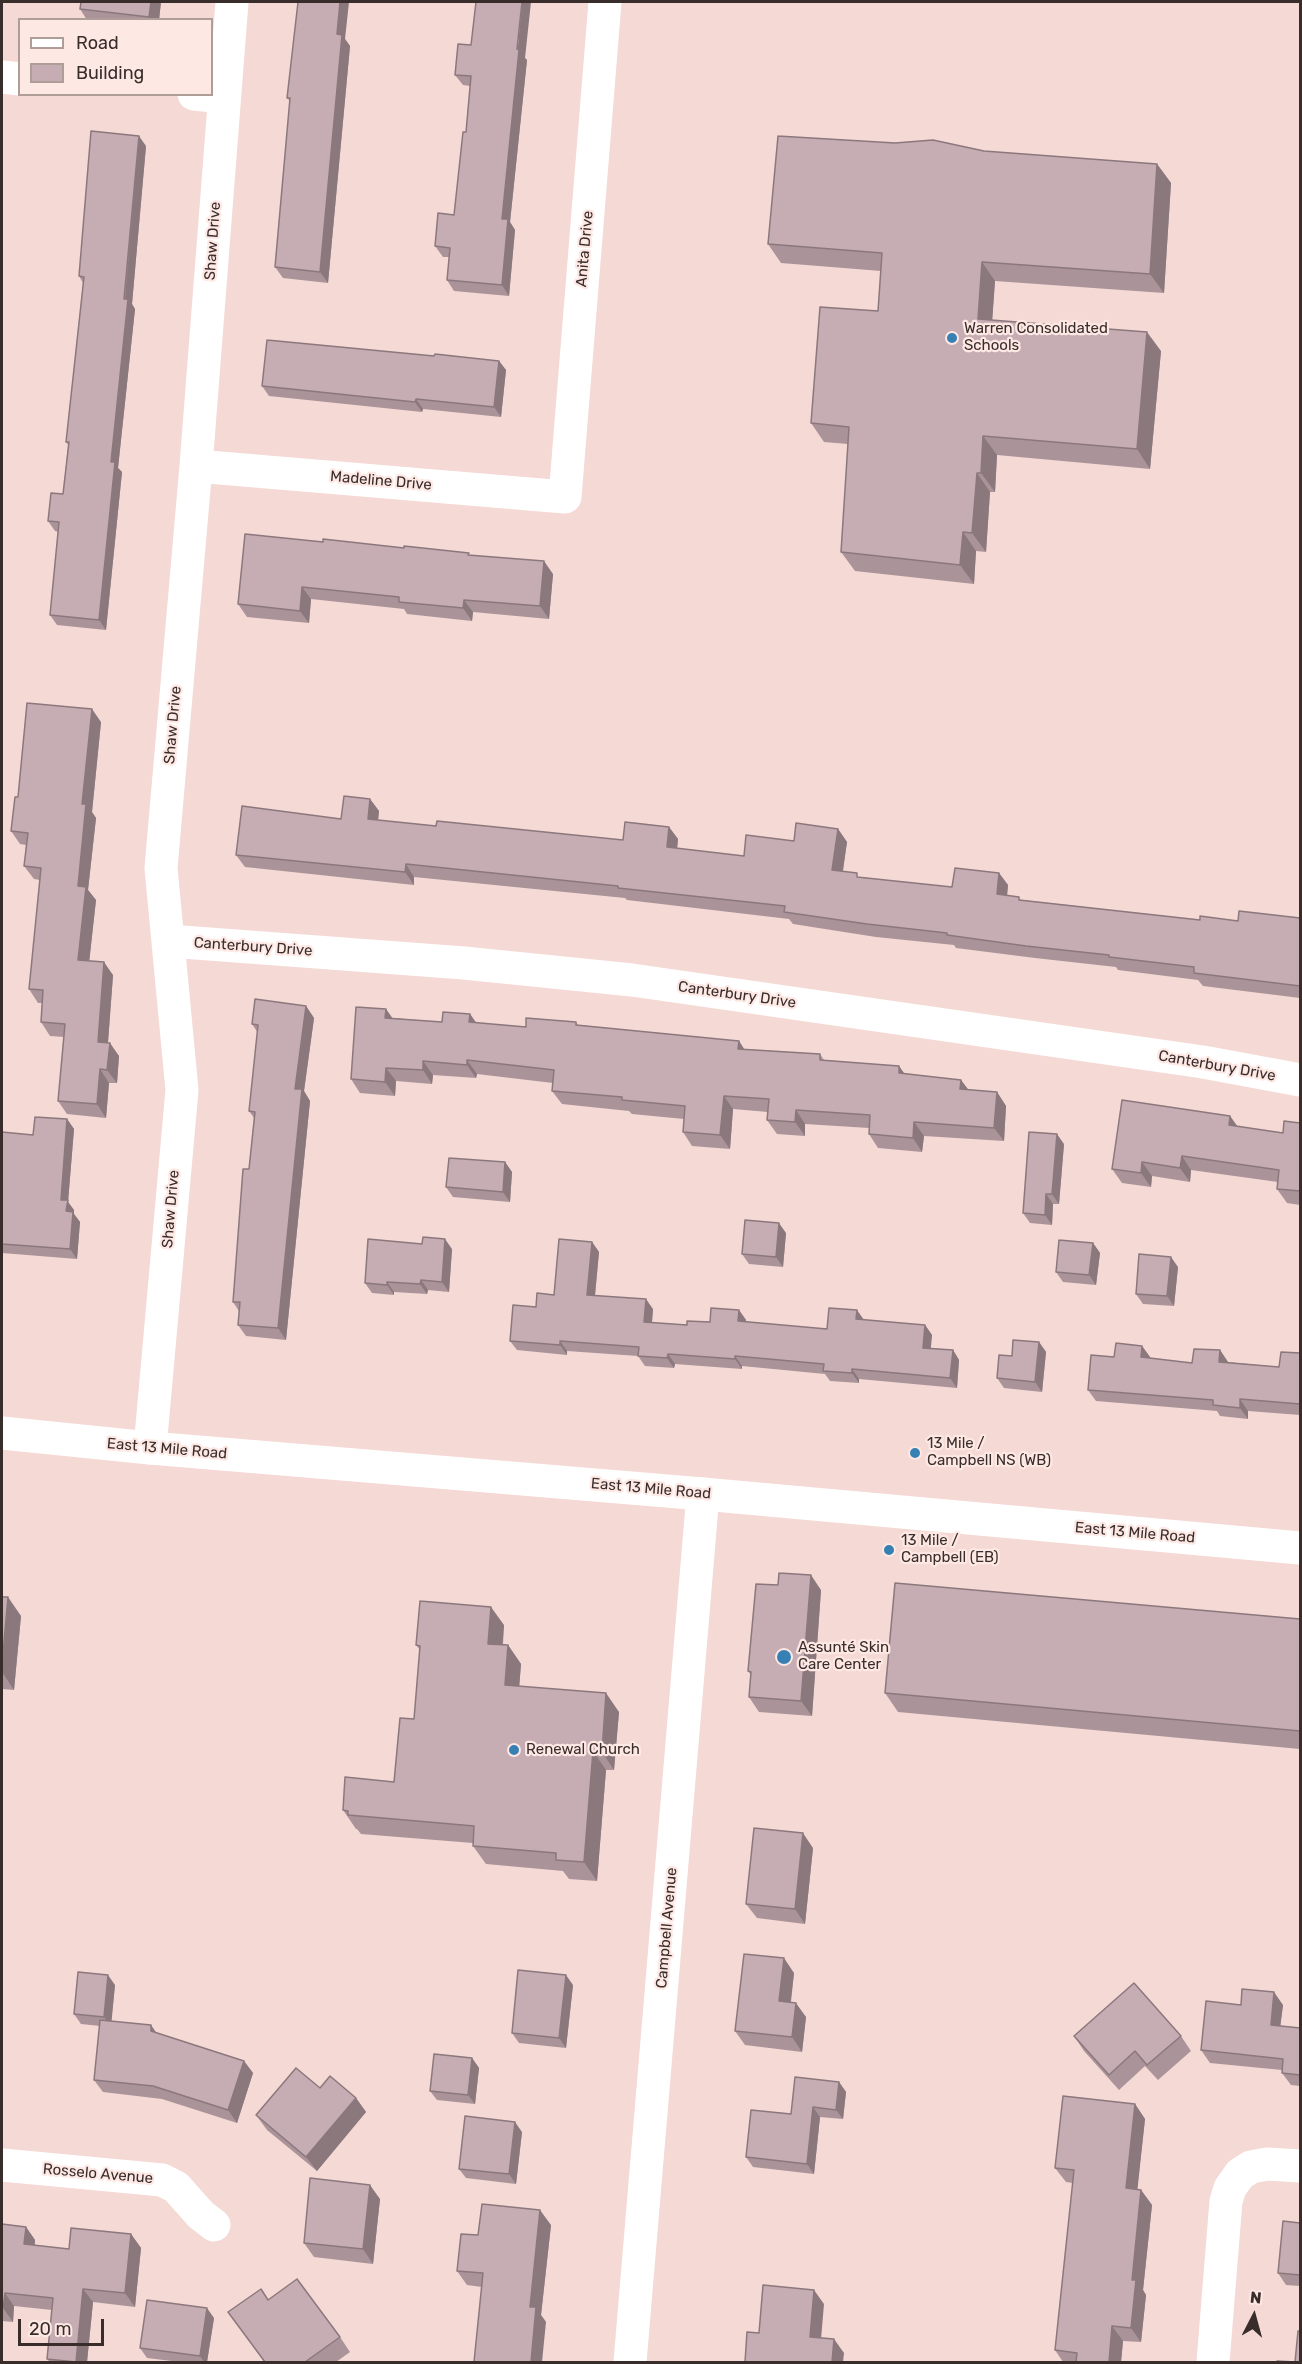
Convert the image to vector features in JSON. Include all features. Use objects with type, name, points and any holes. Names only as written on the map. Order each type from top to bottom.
[{"type":"street","name":"Shaw Drive","points":[[213,80],[232,2]]},
{"type":"street","name":"Anita Drive","points":[[565,497],[605,2]]},
{"type":"street","points":[[2,77],[18,79]]},
{"type":"street","name":"Shaw Drive","points":[[150,1448],[182,1090],[161,868],[196,466],[209,96]]},
{"type":"street","name":"Madeline Drive","points":[[196,466],[565,497]]},
{"type":"street","name":"Canterbury Drive","points":[[169,941],[464,963],[632,980],[1192,1061],[1300,1080]]},
{"type":"street","name":"East 13 Mile Road","points":[[2,1433],[150,1448],[703,1494],[1300,1548]]},
{"type":"street","name":"Campbell Avenue","points":[[630,2362],[703,1494]]},
{"type":"street","points":[[1213,2362],[1226,2202],[1230,2188],[1240,2175],[1251,2167],[1267,2164],[1300,2166]]},
{"type":"street","name":"Rosselo Avenue","points":[[2,2165],[162,2180],[176,2187],[201,2215],[214,2224]]},
{"type":"building","points":[[81,2],[151,2],[149,17],[80,9]]},
{"type":"building","points":[[298,2],[340,2],[337,34],[342,35],[320,272],[275,267],[290,98],[287,98]]},
{"type":"building","points":[[476,2],[522,2],[502,219],[508,219],[502,285],[447,280],[450,248],[435,246],[438,213],[454,215],[463,132],[466,132],[471,76],[455,75],[458,44],[471,45]]},
{"type":"building","points":[[91,131],[139,136],[124,299],[128,299],[111,462],[115,462],[99,620],[50,615],[59,522],[48,521],[51,493],[63,494],[69,442],[66,442],[84,277],[79,276]]},
{"type":"building","points":[[778,136],[895,143],[933,140],[984,151],[1157,164],[1150,274],[982,262],[978,319],[1147,332],[1137,449],[983,436],[981,473],[977,473],[972,533],[963,532],[960,565],[841,552],[849,427],[811,423],[820,307],[878,311],[882,253],[768,244]]},
{"type":"building","points":[[267,340],[499,361],[494,407],[416,399],[415,402],[262,386]]},
{"type":"building","points":[[245,534],[323,542],[323,539],[404,548],[404,546],[469,553],[468,555],[544,561],[540,606],[464,600],[463,608],[399,602],[399,597],[302,587],[300,611],[238,604]]},
{"type":"building","points":[[27,703],[92,709],[82,804],[86,804],[78,886],[86,887],[78,960],[104,962],[98,1042],[110,1043],[107,1070],[100,1069],[97,1104],[58,1101],[65,1024],[41,1022],[43,990],[29,989],[41,868],[24,866],[28,833],[11,831],[15,797],[18,797]]},
{"type":"building","points":[[344,796],[370,799],[368,819],[436,826],[437,821],[623,840],[625,822],[669,827],[667,847],[744,856],[746,835],[794,841],[796,823],[838,829],[832,870],[857,873],[857,877],[952,887],[955,868],[999,873],[997,894],[1019,897],[1019,900],[1200,920],[1200,916],[1238,921],[1239,911],[1300,918],[1300,986],[1194,973],[1194,967],[784,912],[785,906],[406,864],[405,872],[236,855],[242,806],[341,819]]},
{"type":"building","points":[[255,999],[306,1006],[295,1089],[302,1089],[278,1328],[238,1325],[240,1302],[233,1302],[243,1169],[249,1169],[255,1112],[249,1111],[258,1025],[252,1024]]},
{"type":"building","points":[[356,1007],[386,1009],[385,1018],[442,1022],[443,1012],[470,1014],[469,1022],[526,1027],[526,1018],[576,1022],[576,1025],[739,1041],[738,1049],[820,1054],[820,1060],[899,1066],[899,1073],[961,1080],[960,1089],[997,1092],[994,1128],[914,1122],[913,1138],[869,1134],[870,1115],[796,1110],[795,1122],[767,1120],[769,1099],[724,1096],[720,1135],[683,1132],[685,1106],[622,1100],[622,1097],[552,1091],[554,1070],[467,1060],[467,1065],[423,1061],[423,1070],[386,1068],[385,1082],[351,1079]]},
{"type":"building","points":[[1122,1100],[1230,1116],[1229,1125],[1283,1133],[1284,1121],[1300,1123],[1300,1191],[1277,1189],[1279,1170],[1182,1156],[1180,1168],[1142,1162],[1141,1173],[1112,1169]]},
{"type":"building","points":[[35,1117],[67,1119],[61,1200],[68,1200],[66,1211],[73,1212],[70,1249],[2,1244],[2,1132],[33,1135]]},
{"type":"building","points":[[1029,1132],[1057,1134],[1052,1194],[1046,1194],[1045,1215],[1023,1213]]},
{"type":"building","points":[[449,1158],[505,1162],[503,1192],[446,1187]]},
{"type":"building","points":[[745,1220],[779,1223],[776,1257],[742,1254]]},
{"type":"building","points":[[423,1237],[445,1239],[442,1282],[421,1280],[420,1284],[387,1282],[387,1285],[365,1283],[368,1239],[422,1244]]},
{"type":"building","points":[[559,1239],[592,1242],[587,1295],[646,1299],[644,1322],[687,1325],[687,1321],[710,1322],[711,1308],[739,1310],[738,1321],[827,1329],[829,1308],[857,1310],[856,1319],[925,1325],[923,1348],[953,1350],[950,1378],[852,1369],[852,1373],[823,1371],[824,1364],[735,1356],[735,1359],[668,1354],[667,1358],[638,1356],[639,1347],[560,1341],[560,1345],[510,1341],[513,1305],[536,1307],[537,1293],[554,1295]]},
{"type":"building","points":[[1059,1240],[1093,1243],[1089,1275],[1056,1272]]},
{"type":"building","points":[[1139,1254],[1171,1257],[1167,1296],[1136,1294]]},
{"type":"building","points":[[1013,1340],[1039,1342],[1035,1382],[997,1378],[999,1355],[1012,1356]]},
{"type":"building","points":[[1116,1343],[1142,1346],[1141,1357],[1192,1363],[1194,1349],[1220,1350],[1219,1362],[1279,1367],[1281,1352],[1300,1353],[1300,1404],[1240,1399],[1240,1408],[1213,1405],[1213,1400],[1088,1390],[1091,1355],[1114,1357]]},
{"type":"building","name":"Assunté Skin Care Center","points":[[779,1573],[811,1575],[801,1701],[749,1697],[751,1672],[748,1671],[756,1584],[778,1585]]},
{"type":"building","points":[[895,1583],[1300,1619],[1300,1731],[885,1693]]},
{"type":"building","points":[[2,1597],[8,1597],[2,1664]]},
{"type":"building","name":"Renewal Church","points":[[420,1601],[491,1607],[488,1644],[508,1645],[505,1685],[606,1693],[602,1752],[593,1751],[584,1862],[556,1860],[556,1853],[473,1846],[474,1826],[348,1815],[348,1811],[343,1810],[345,1777],[394,1782],[400,1718],[414,1719],[420,1646],[416,1645]]},
{"type":"building","points":[[754,1828],[803,1833],[795,1909],[746,1904]]},
{"type":"building","points":[[744,1954],[784,1958],[779,2001],[796,2003],[792,2037],[735,2031]]},
{"type":"building","points":[[518,1970],[566,1975],[559,2038],[512,2033]]},
{"type":"building","points":[[78,1972],[108,1975],[104,2017],[74,2014]]},
{"type":"building","points":[[1134,1983],[1181,2036],[1147,2065],[1135,2051],[1109,2075],[1074,2036]]},
{"type":"building","points":[[1242,1989],[1274,1992],[1271,2025],[1300,2028],[1300,2075],[1282,2073],[1283,2059],[1201,2050],[1206,2001],[1241,2005]]},
{"type":"building","points":[[100,2020],[151,2025],[151,2031],[244,2061],[228,2110],[153,2086],[94,2080]]},
{"type":"building","points":[[434,2054],[472,2058],[468,2095],[430,2091]]},
{"type":"building","points":[[296,2068],[320,2088],[330,2076],[356,2098],[306,2157],[256,2115]]},
{"type":"building","points":[[795,2077],[839,2082],[836,2110],[813,2107],[807,2164],[746,2157],[751,2110],[791,2114]]},
{"type":"building","points":[[1063,2096],[1135,2104],[1126,2188],[1141,2190],[1132,2280],[1136,2280],[1131,2328],[1112,2326],[1109,2362],[1076,2362],[1077,2353],[1055,2350],[1074,2170],[1055,2168]]},
{"type":"building","points":[[465,2116],[515,2122],[509,2174],[459,2169]]},
{"type":"building","points":[[310,2178],[370,2185],[363,2249],[304,2243]]},
{"type":"building","points":[[482,2204],[540,2210],[530,2307],[536,2307],[531,2362],[474,2362],[483,2273],[457,2271],[461,2234],[478,2235]]},
{"type":"building","points":[[1283,2221],[1300,2223],[1300,2275],[1278,2273]]},
{"type":"building","points":[[2,2224],[26,2227],[24,2244],[69,2249],[71,2228],[131,2234],[125,2293],[83,2289],[76,2362],[47,2359],[53,2298],[5,2293],[2,2308]]},
{"type":"building","points":[[297,2279],[340,2337],[305,2362],[265,2362],[228,2312],[261,2289],[268,2300]]},
{"type":"building","points":[[763,2285],[814,2290],[810,2337],[834,2339],[832,2362],[745,2362],[747,2332],[759,2333]]},
{"type":"building","points":[[147,2300],[207,2308],[200,2356],[140,2348]]},
{"type":"building","points":[[1298,2331],[1300,2331],[1300,2362],[1295,2362]]},
{"type":"place","name":"Warren Consolidated Schools","points":[[952,338]]},
{"type":"place","name":"13 Mile / Campbell NS (WB)","points":[[915,1453]]},
{"type":"place","name":"13 Mile / Campbell (EB)","points":[[889,1550]]},
{"type":"place","name":"Assunté Skin Care Center","points":[[784,1657]]},
{"type":"place","name":"Renewal Church","points":[[514,1750]]}]
